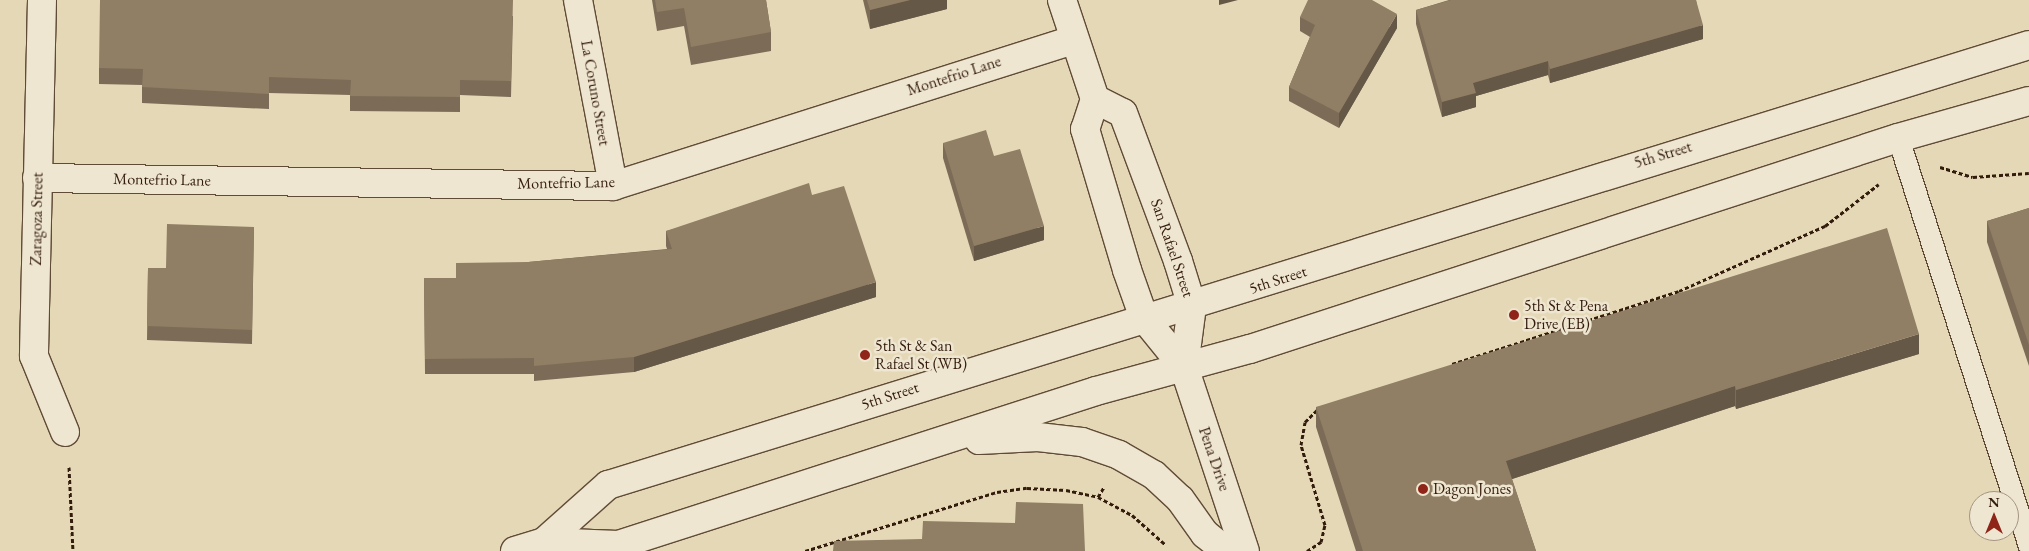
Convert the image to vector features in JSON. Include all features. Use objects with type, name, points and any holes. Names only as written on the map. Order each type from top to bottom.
[{"type":"main road","name":"Zaragoza Street","points":[[42,0],[34,356],[65,432]]},
{"type":"main road","name":"La Coruno Street","points":[[578,0],[613,186]]},
{"type":"main road","points":[[1062,0],[1095,99],[1085,129],[1144,318],[1184,367]]},
{"type":"main road","name":"Montefrio Lane","points":[[37,178],[613,186],[1074,40]]},
{"type":"main road","name":"5th Street","points":[[544,542],[608,485],[1144,318],[1192,306],[1634,164],[2029,45]]},
{"type":"main road","name":"San Rafael Street","points":[[1095,99],[1123,113],[1192,306],[1184,367]]},
{"type":"main road","name":"5th Street","points":[[514,551],[544,542],[618,545],[1184,367],[1898,138],[2029,101]]},
{"type":"main road","name":"Pena Drive","points":[[1184,367],[1245,551]]},
{"type":"main road","points":[[935,444],[1038,437],[1106,449],[1154,475],[1180,499],[1205,534],[1226,551]]},
{"type":"lane","points":[[1898,138],[2029,547]]},
{"type":"path","points":[[1442,368],[1679,291],[1825,226],[1877,185],[1910,174],[1944,166],[1973,177],[2029,173]]},
{"type":"path","points":[[1307,551],[1322,542],[1325,525],[1301,445],[1305,422],[1328,405]]},
{"type":"path","points":[[65,432],[73,498],[72,551]]},
{"type":"path","points":[[805,551],[997,492],[1027,488],[1098,497],[1132,515],[1171,551]]},
{"type":"building","points":[[100,0],[513,0],[511,81],[460,80],[460,97],[350,96],[351,80],[269,77],[269,94],[142,87],[143,69],[99,68]]},
{"type":"building","points":[[655,0],[766,0],[771,32],[691,47],[684,8],[657,12]]},
{"type":"building","points":[[867,0],[910,0],[870,10]]},
{"type":"building","points":[[1308,0],[1372,0],[1397,14],[1339,113],[1289,87],[1315,25],[1300,17]]},
{"type":"building","points":[[1451,0],[1696,0],[1703,25],[1550,69],[1548,61],[1473,83],[1476,93],[1442,102],[1416,10]]},
{"type":"building","points":[[986,130],[994,156],[1020,149],[1044,226],[974,246],[943,143]]},
{"type":"building","points":[[809,183],[812,195],[844,186],[876,282],[634,357],[534,366],[534,358],[425,359],[424,278],[456,278],[456,263],[528,262],[672,249],[666,231]]},
{"type":"building","points":[[2029,208],[2029,345],[1987,221]]},
{"type":"building","points":[[167,224],[254,227],[252,330],[147,326],[148,268],[166,268]]},
{"type":"building","points":[[1887,228],[1919,334],[1736,390],[1735,386],[1506,461],[1536,551],[1363,551],[1316,407]]},
{"type":"building","points":[[1016,502],[1083,504],[1085,551],[833,551],[834,541],[922,539],[923,521],[1015,523]]},
{"type":"place","name":"5th St & Pena Drive (EB)","points":[[1514,315]]},
{"type":"place","name":"5th St & San Rafael St (WB)","points":[[865,355]]},
{"type":"place","name":"Dagon Jones","points":[[1423,489]]}]
